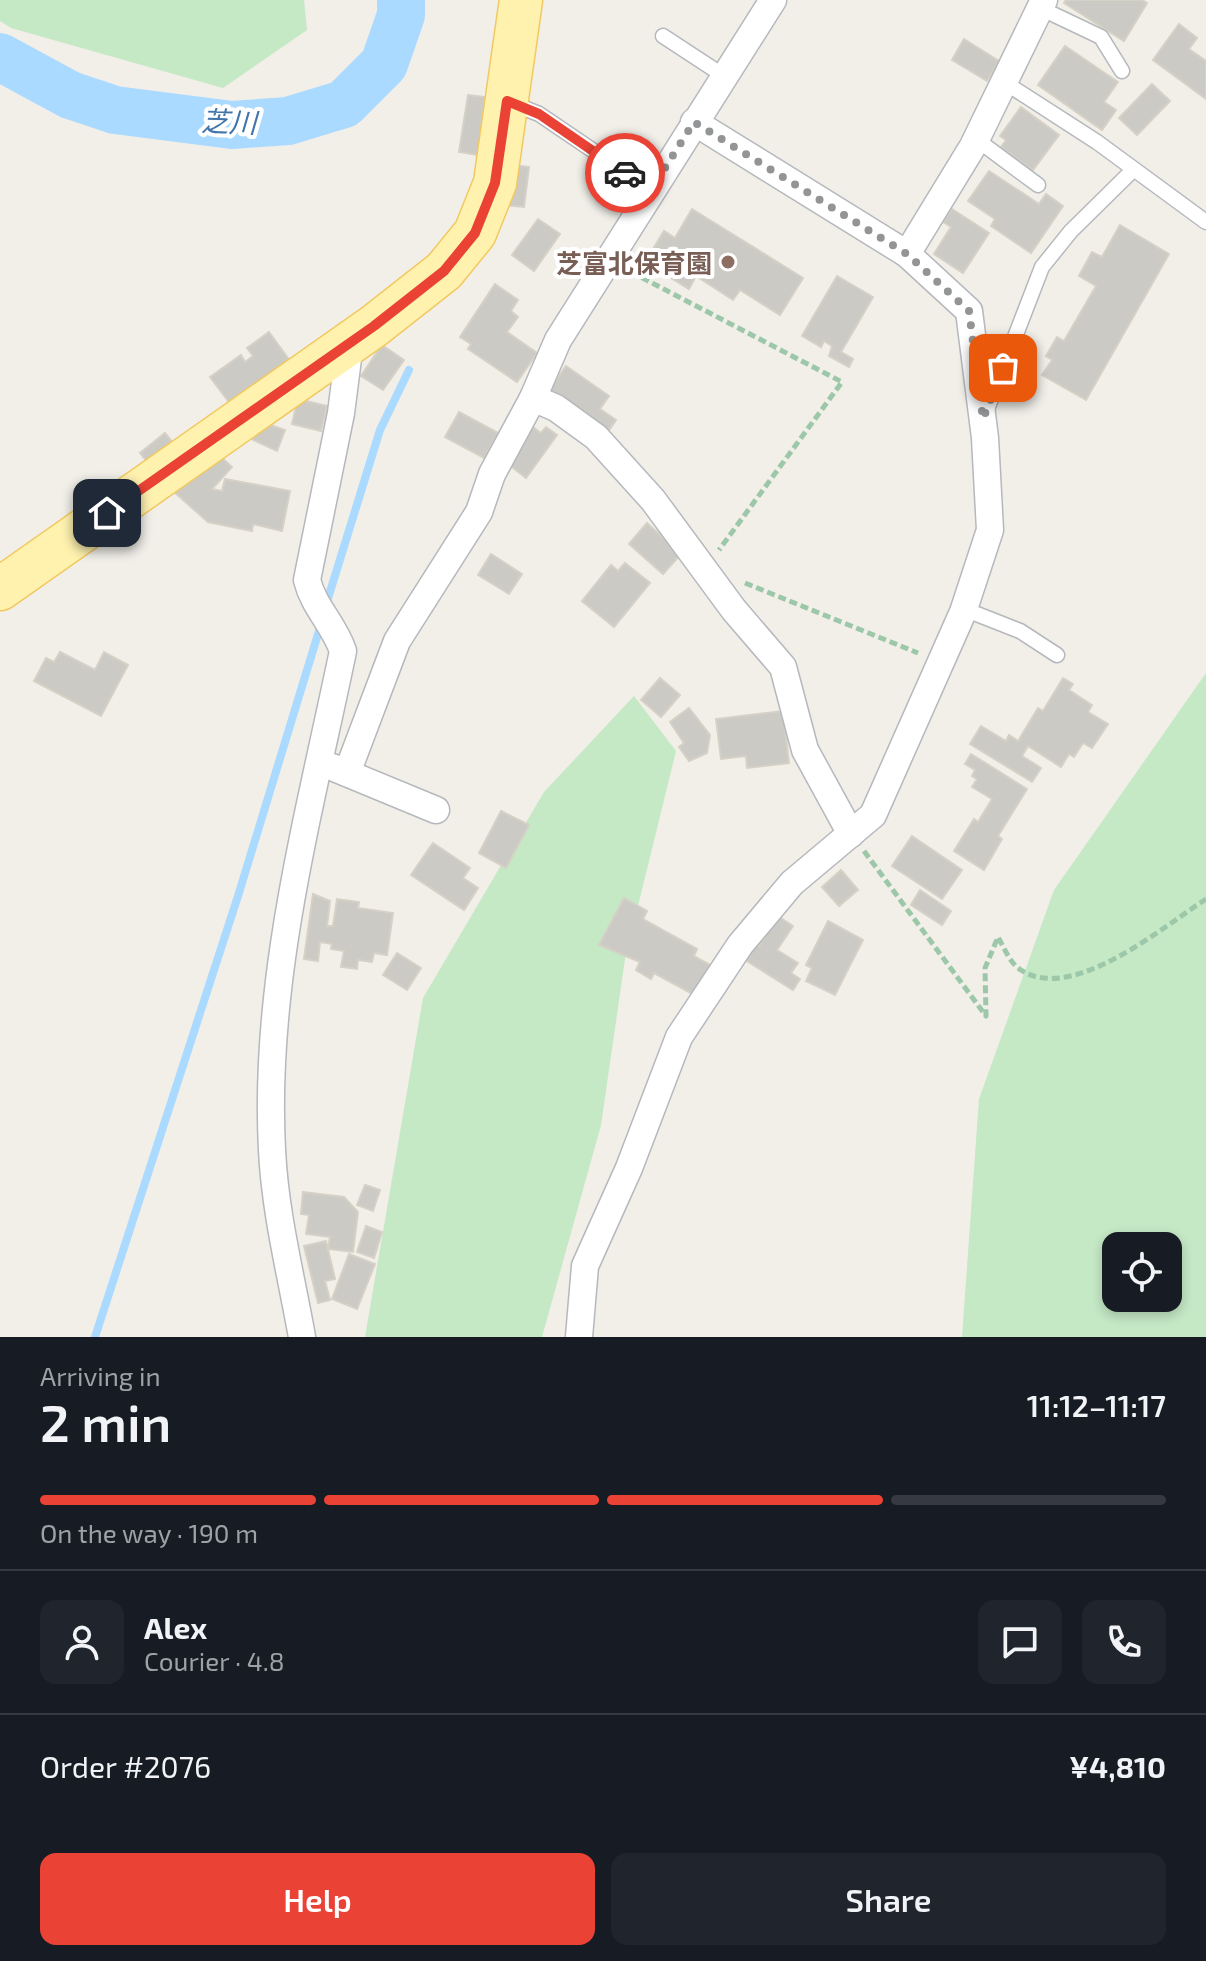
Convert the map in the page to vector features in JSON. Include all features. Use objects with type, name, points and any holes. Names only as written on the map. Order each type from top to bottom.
[{"type":"main road","points":[[0,589],[350,343],[444,271],[475,233],[495,183],[521,0]]},
{"type":"street","points":[[347,773],[397,641],[479,512],[492,474],[533,398],[558,340],[773,0]]},
{"type":"street","points":[[907,254],[976,139],[1042,4]]},
{"type":"street","points":[[579,1337],[585,1266],[629,1168],[679,1037],[740,945],[784,893],[873,815],[964,609],[990,530],[983,419],[969,311],[907,254],[694,122]]},
{"type":"street","points":[[302,1337],[276,1198],[272,1149],[278,965],[343,651],[335,628],[312,602],[307,580],[341,413],[350,343]]},
{"type":"street","points":[[533,398],[556,408],[596,437],[653,500],[712,580],[783,667],[805,750],[851,834]]},
{"type":"street","points":[[320,763],[436,810]]},
{"type":"lane","points":[[1042,4],[1101,37],[1122,71]]},
{"type":"lane","points":[[663,36],[724,76]]},
{"type":"lane","points":[[1004,82],[1206,222]]},
{"type":"lane","points":[[507,101],[539,114],[651,190]]},
{"type":"lane","points":[[976,139],[1038,185]]},
{"type":"lane","points":[[983,419],[1042,267],[1071,231],[1133,170]]},
{"type":"lane","points":[[964,609],[1020,631],[1057,655]]},
{"type":"path","points":[[607,259],[842,382],[712,580]]},
{"type":"path","points":[[712,580],[730,576],[941,662]]},
{"type":"path","points":[[851,834],[986,1016],[985,968],[998,937],[1018,968],[1050,980],[1098,969],[1206,899]]},
{"type":"green space","points":[[0,0],[304,0],[307,30],[223,88],[11,28],[0,21]]},
{"type":"green space","points":[[1206,673],[1206,1337],[962,1337],[979,1099],[1054,890]]},
{"type":"green space","points":[[634,696],[676,751],[625,959],[601,1125],[542,1337],[365,1337],[423,998],[544,792]]},
{"type":"building","points":[[1066,0],[1142,0],[1147,3],[1124,41],[1064,3]]},
{"type":"building","points":[[1179,24],[1197,38],[1189,49],[1206,61],[1206,99],[1153,60]]},
{"type":"building","points":[[964,39],[999,61],[987,81],[952,60]]},
{"type":"building","points":[[1065,46],[1118,82],[1104,102],[1116,110],[1102,130],[1038,85]]},
{"type":"building","points":[[1152,84],[1170,101],[1137,135],[1119,118]]},
{"type":"building","points":[[468,95],[493,98],[484,156],[459,152]]},
{"type":"building","points":[[1021,107],[1059,135],[1033,170],[1001,147],[1006,140],[1000,136]]},
{"type":"building","points":[[507,164],[529,167],[524,207],[502,205]]},
{"type":"building","points":[[989,171],[1039,204],[1046,194],[1063,206],[1031,253],[991,226],[995,219],[968,201]]},
{"type":"building","points":[[692,209],[803,278],[780,315],[740,290],[733,300],[696,276],[689,289],[645,262],[664,231],[675,238]]},
{"type":"building","points":[[952,209],[989,233],[963,273],[934,254],[951,227],[943,222]]},
{"type":"building","points":[[538,219],[560,234],[534,271],[512,255]]},
{"type":"building","points":[[1120,225],[1169,254],[1086,400],[1042,375],[1052,360],[1046,356],[1057,337],[1064,341],[1096,286],[1079,276],[1092,252],[1102,257]]},
{"type":"building","points":[[837,276],[873,297],[841,352],[853,359],[849,367],[829,356],[832,346],[824,341],[821,347],[802,336]]},
{"type":"building","points":[[495,284],[518,300],[511,311],[518,317],[507,332],[537,353],[517,382],[468,349],[471,344],[460,337]]},
{"type":"building","points":[[269,332],[290,361],[237,413],[210,377],[241,355],[245,362],[253,356],[247,348]]},
{"type":"building","points":[[382,345],[404,360],[383,390],[361,376]]},
{"type":"building","points":[[566,366],[609,396],[600,409],[616,420],[605,436],[546,395]]},
{"type":"building","points":[[298,399],[327,406],[321,431],[292,424]]},
{"type":"building","points":[[459,412],[498,433],[484,458],[445,437]]},
{"type":"building","points":[[262,422],[285,430],[277,451],[249,438]]},
{"type":"building","points":[[533,427],[541,433],[546,427],[557,435],[526,478],[507,463]]},
{"type":"building","points":[[165,433],[178,449],[153,469],[140,453]]},
{"type":"building","points":[[219,455],[232,467],[212,489],[222,491],[225,479],[290,491],[282,531],[253,524],[252,531],[208,522],[174,492],[197,466],[204,472]]},
{"type":"building","points":[[647,523],[681,554],[663,574],[629,544]]},
{"type":"building","points":[[491,554],[522,574],[509,594],[478,575]]},
{"type":"building","points":[[625,563],[650,583],[614,627],[582,601],[611,565],[618,571]]},
{"type":"building","points":[[60,652],[95,670],[104,652],[128,665],[101,716],[34,681],[46,658],[54,662]]},
{"type":"building","points":[[660,678],[680,695],[661,717],[641,700]]},
{"type":"building","points":[[1063,678],[1073,684],[1069,690],[1092,705],[1088,712],[1108,724],[1092,748],[1083,743],[1074,757],[1069,754],[1061,767],[1028,746],[1022,756],[1041,768],[1032,782],[970,744],[981,726],[1006,741],[1009,735],[1018,741],[1038,708],[1043,711]]},
{"type":"building","points":[[689,708],[710,735],[707,753],[689,761],[679,747],[684,743],[670,722]]},
{"type":"building","points":[[783,711],[789,763],[747,768],[746,756],[721,759],[716,719]]},
{"type":"building","points":[[971,754],[1027,789],[998,836],[1002,839],[984,870],[954,851],[974,819],[978,822],[992,799],[972,787],[977,779],[972,776],[975,770],[965,764]]},
{"type":"building","points":[[501,811],[529,825],[506,868],[479,853]]},
{"type":"building","points":[[912,836],[962,870],[942,899],[892,866]]},
{"type":"building","points":[[433,843],[470,868],[463,878],[478,888],[464,910],[411,875]]},
{"type":"building","points":[[841,870],[858,890],[839,906],[822,887]]},
{"type":"building","points":[[920,890],[951,911],[942,925],[911,905]]},
{"type":"building","points":[[313,894],[330,901],[327,926],[333,926],[337,899],[359,902],[358,908],[393,913],[387,955],[374,953],[372,962],[358,960],[357,969],[341,967],[344,951],[331,949],[332,944],[320,942],[318,961],[304,959]]},
{"type":"building","points":[[624,898],[647,911],[643,919],[697,949],[694,956],[712,966],[696,996],[654,973],[651,979],[636,970],[640,962],[599,945]]},
{"type":"building","points":[[778,916],[793,926],[777,950],[798,963],[791,973],[800,979],[793,990],[742,958],[753,942],[759,946]]},
{"type":"building","points":[[828,921],[863,940],[835,995],[806,981],[812,968],[806,965]]},
{"type":"building","points":[[397,953],[421,968],[407,990],[383,975]]},
{"type":"building","points":[[365,1185],[380,1190],[373,1211],[357,1205]]},
{"type":"building","points":[[303,1192],[344,1197],[358,1212],[353,1252],[328,1249],[330,1237],[306,1234],[309,1215],[301,1214]]},
{"type":"building","points":[[366,1226],[382,1232],[374,1258],[357,1252]]},
{"type":"building","points":[[326,1241],[335,1279],[325,1281],[330,1300],[318,1303],[304,1246]]},
{"type":"building","points":[[349,1254],[375,1264],[357,1309],[332,1299]]},
{"type":"waterway","name":"芝川","points":[[0,57],[70,95],[115,110],[232,125],[288,121],[344,104],[384,64],[401,15],[401,0]]},
{"type":"waterway","points":[[325,608],[380,430],[409,370]]},
{"type":"waterway","points":[[95,1337],[238,896],[322,621]]},
{"type":"way so far","points":[[625,173],[651,190],[694,122],[907,254],[969,311],[983,419],[1003,368]]},
{"type":"place","name":"芝富北保育園","points":[[728,262]]},
{"type":"route","points":[[107,513],[374,326],[444,271],[475,233],[495,183],[507,101],[539,114],[625,173]]}]
